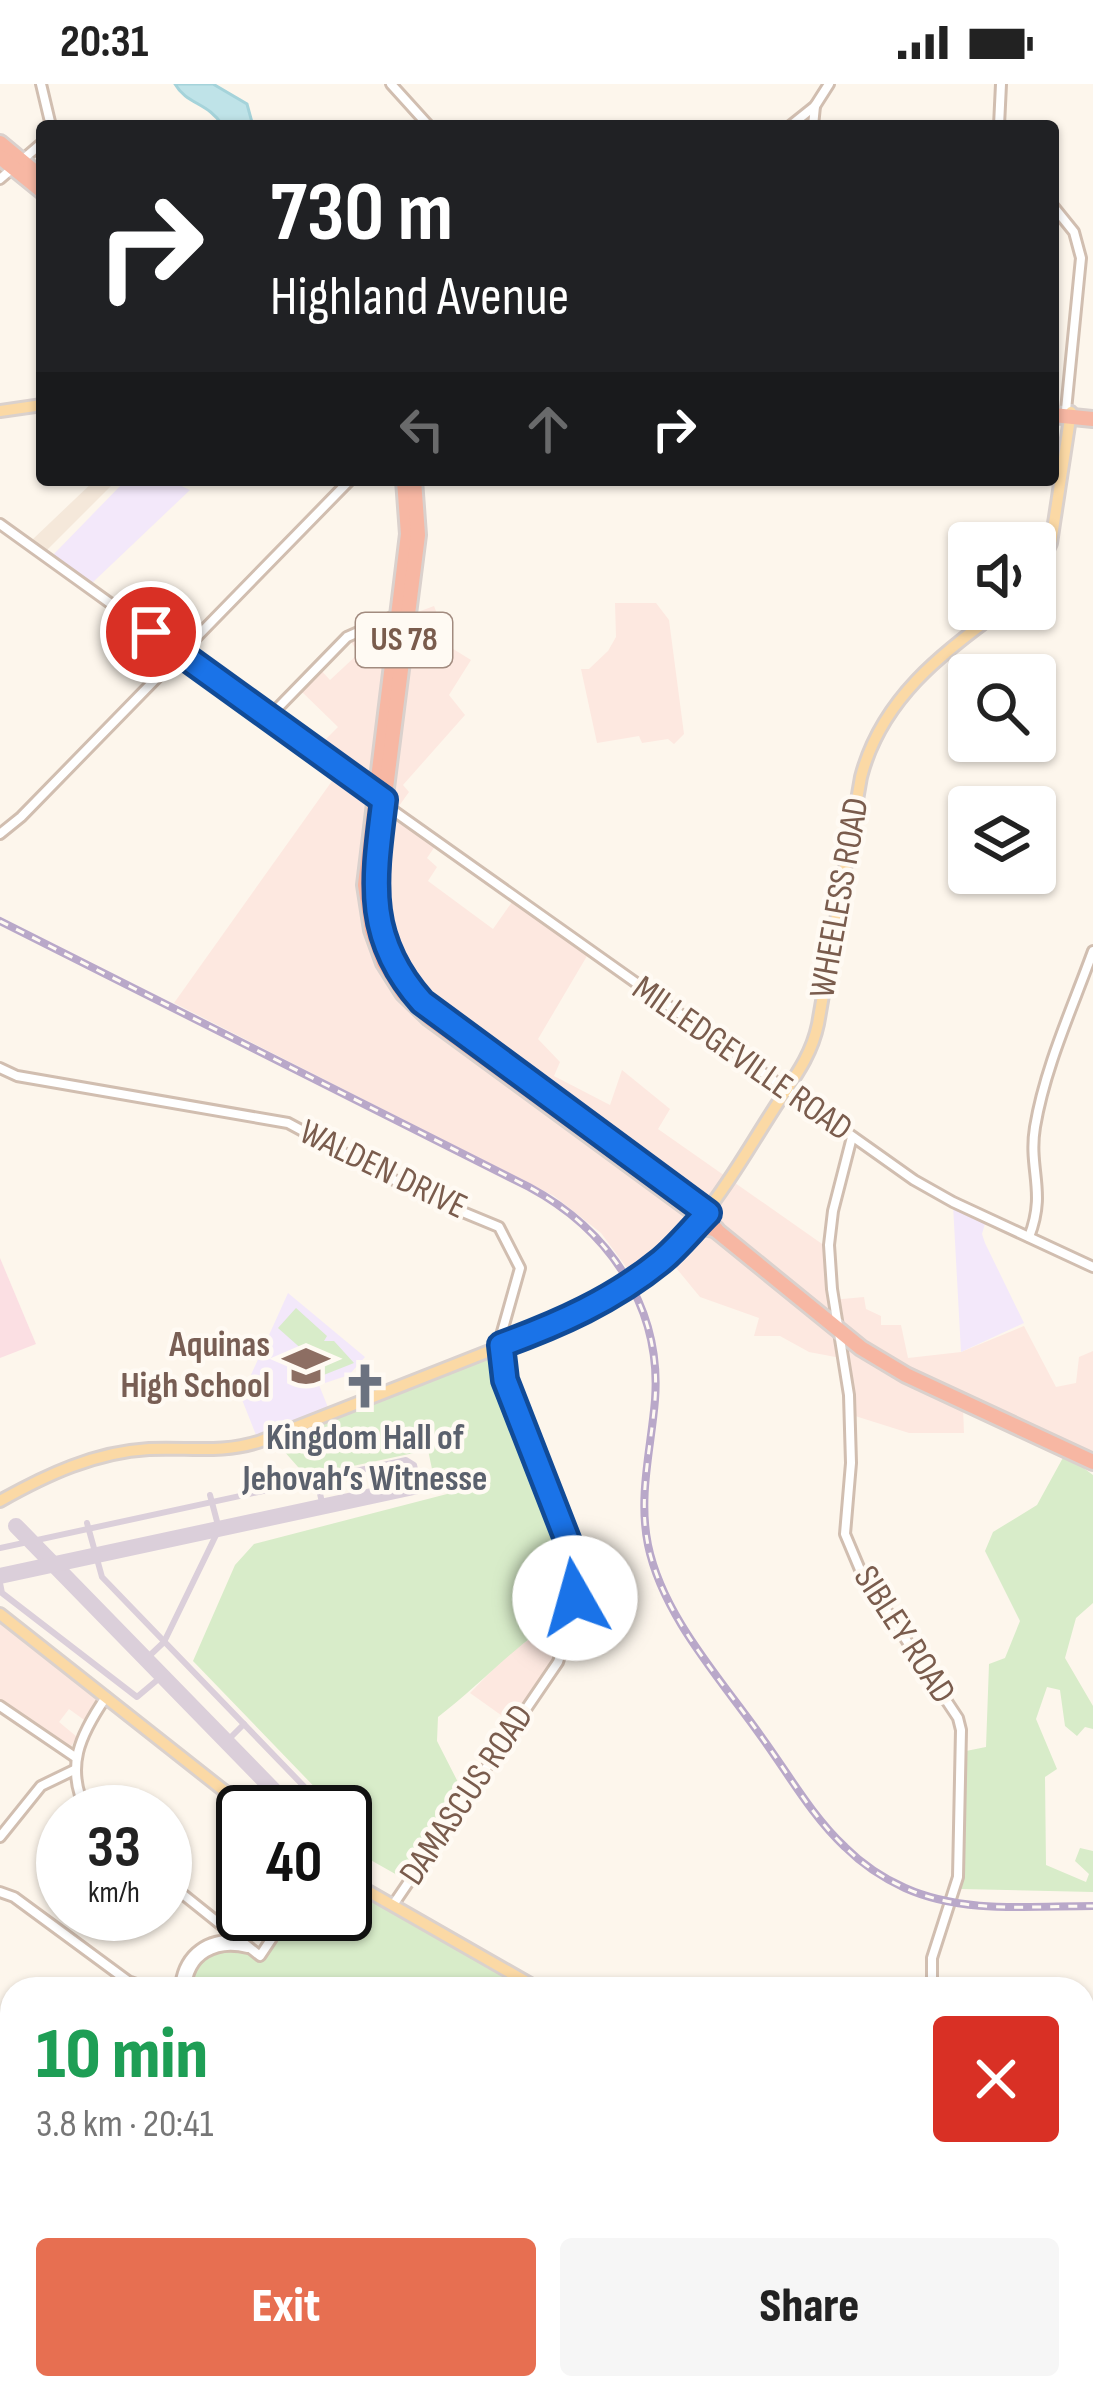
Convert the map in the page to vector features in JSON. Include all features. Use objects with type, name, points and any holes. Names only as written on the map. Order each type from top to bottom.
[{"type":"highway","points":[[0,143],[36,185]]},
{"type":"highway","points":[[0,157],[36,175]]},
{"type":"highway","points":[[1063,413],[1093,416]]},
{"type":"highway","name":"US 78","points":[[405,486],[408,525],[381,799],[364,885],[374,938],[398,986],[429,1018],[828,1305],[838,1326],[882,1353],[935,1374],[1093,1458]]},
{"type":"highway","name":"US 78","points":[[397,617],[411,588],[419,522],[415,486]]},
{"type":"highway","points":[[411,588],[416,598],[429,602]]},
{"type":"highway","name":"US 78","points":[[705,1216],[860,1348],[948,1402],[1093,1458]]},
{"type":"highway","points":[[687,1234],[706,1226],[718,1230]]},
{"type":"highway","points":[[843,1351],[848,1344],[860,1348]]},
{"type":"main road","points":[[0,411],[36,406]]},
{"type":"main road","points":[[1054,522],[1063,413]]},
{"type":"main road","name":"WHEELESS ROAD","points":[[0,1501],[57,1471],[112,1455],[243,1447],[591,1309],[636,1280],[705,1216],[802,1069],[818,1024],[869,750],[918,675],[976,630]]},
{"type":"main road","points":[[0,1614],[216,1785]]},
{"type":"main road","points":[[372,1894],[518,1977]]},
{"type":"street","points":[[41,84],[50,120]]},
{"type":"street","points":[[392,84],[424,120]]},
{"type":"street","points":[[798,120],[815,106],[829,84]]},
{"type":"street","points":[[999,120],[1001,84]]},
{"type":"street","points":[[814,120],[815,106]]},
{"type":"street","points":[[0,179],[36,148]]},
{"type":"street","points":[[1059,213],[1077,238],[1081,258],[1063,413]]},
{"type":"street","points":[[0,834],[21,818],[344,486]]},
{"type":"street","name":"MILLEDGEVILLE ROAD","points":[[0,524],[852,1137],[943,1197],[1093,1267]]},
{"type":"street","points":[[269,717],[347,637],[397,617]]},
{"type":"street","points":[[1029,1237],[1039,1204],[1033,1145],[1040,1100],[1093,951]]},
{"type":"street","name":"WALDEN DRIVE","points":[[0,1068],[17,1076],[288,1123],[424,1196],[499,1227],[520,1268],[501,1345]]},
{"type":"street","points":[[828,1305],[831,1225],[852,1137]]},
{"type":"street","name":"SIBLEY ROAD","points":[[838,1326],[851,1463],[845,1534],[861,1572],[958,1718],[961,1730],[957,1886],[932,1958],[932,1977]]},
{"type":"street","name":"DAMASCUS ROAD","points":[[392,1906],[558,1662],[573,1616],[572,1552],[505,1380],[501,1345]]},
{"type":"street","points":[[76,1785],[75,1757],[82,1734],[106,1697]]},
{"type":"street","points":[[0,1706],[64,1754],[75,1757]]},
{"type":"street","points":[[0,1838],[36,1790],[51,1778],[74,1770]]},
{"type":"street","points":[[0,1890],[123,1977]]},
{"type":"street","points":[[192,1902],[216,1921]]},
{"type":"street","points":[[186,1977],[191,1957],[220,1942],[241,1941],[260,1957],[270,1941]]},
{"type":"street","points":[[220,1942],[250,1949]]},
{"type":"shaded area","points":[[89,486],[111,486],[45,552],[31,541]]},
{"type":"shaded area","points":[[120,486],[190,490],[92,583],[53,555]]},
{"type":"shaded area","points":[[615,603],[656,603],[669,620],[684,734],[674,744],[668,739],[642,743],[639,736],[597,743],[581,669],[589,669],[616,637]]},
{"type":"shaded area","points":[[434,606],[450,647],[471,660],[449,695],[465,715],[403,785],[409,792],[399,806],[440,839],[427,858],[437,867],[428,881],[493,929],[512,902],[587,956],[538,1039],[560,1062],[554,1076],[610,1105],[622,1070],[670,1109],[658,1129],[825,1246],[831,1300],[864,1297],[866,1309],[881,1316],[881,1325],[901,1325],[908,1358],[961,1352],[1024,1326],[1056,1387],[1076,1383],[1079,1357],[1093,1351],[1093,1467],[963,1407],[964,1433],[909,1433],[852,1415],[846,1359],[809,1352],[780,1336],[754,1336],[759,1318],[700,1297],[663,1252],[632,1275],[601,1233],[554,1196],[174,1003],[342,767],[318,747],[338,727],[300,690],[319,668],[330,680],[359,653],[348,638]]},
{"type":"shaded area","points":[[953,1205],[986,1220],[985,1243],[1024,1323],[961,1352]]},
{"type":"shaded area","points":[[0,1258],[36,1344],[0,1358]]},
{"type":"shaded area","name":"Aquinas High School","points":[[288,1293],[365,1357],[349,1375],[319,1385],[329,1410],[258,1440],[241,1397]]},
{"type":"shaded area","points":[[572,1610],[556,1667],[519,1728],[470,1693],[508,1654]]},
{"type":"shaded area","points":[[0,1621],[101,1702],[87,1722],[69,1709],[59,1722],[77,1737],[67,1753],[0,1703]]},
{"type":"green space","points":[[296,1308],[327,1336],[324,1341],[334,1341],[354,1363],[316,1378],[305,1352],[278,1328]]},
{"type":"green space","points":[[501,1353],[503,1372],[569,1552],[572,1610],[519,1647],[438,1717],[437,1741],[464,1794],[406,1880],[372,1861],[372,1785],[313,1785],[193,1661],[235,1565],[254,1544],[447,1494],[440,1468],[432,1469],[428,1450],[306,1476],[275,1441]]},
{"type":"green space","points":[[1065,1454],[1093,1475],[1093,1603],[1076,1618],[1065,1658],[1093,1706],[1093,1729],[1085,1727],[1077,1736],[1065,1726],[1060,1690],[1047,1687],[1036,1719],[1057,1769],[1045,1777],[1046,1865],[1086,1882],[1089,1874],[1075,1861],[1080,1848],[1093,1851],[1093,1892],[961,1889],[966,1751],[986,1747],[989,1664],[1005,1658],[1020,1621],[985,1551],[993,1532],[1037,1505]]},
{"type":"green space","points":[[372,1899],[503,1977],[191,1977],[199,1962],[224,1947],[262,1959],[274,1941],[372,1941]]},
{"type":"water","points":[[175,84],[213,84],[247,104],[251,120],[218,120]]},
{"type":"taxiway","points":[[0,1548],[406,1460],[414,1465],[419,1486]]},
{"type":"taxiway","points":[[317,1480],[323,1507]]},
{"type":"taxiway","points":[[146,1659],[164,1642],[219,1529],[210,1495]]},
{"type":"taxiway","points":[[87,1523],[102,1577],[303,1785]]},
{"type":"taxiway","points":[[0,1583],[2,1593],[137,1697],[162,1676]]},
{"type":"taxiway","points":[[226,1742],[244,1724]]},
{"type":"runway","points":[[0,1576],[432,1483]]},
{"type":"runway","points":[[16,1526],[269,1785]]},
{"type":"railway","points":[[0,921],[529,1187],[583,1225],[625,1275],[650,1334],[655,1400],[644,1509],[656,1572],[695,1646],[811,1809],[866,1865],[927,1896],[998,1907],[1093,1906]]},
{"type":"place","name":"Aquinas High School","points":[[306,1366]]},
{"type":"place","name":"Kingdom Hall of Jehovah’s Witnesse","points":[[365,1386]]},
{"type":"route","points":[[151,632],[384,800],[375,875],[379,920],[394,965],[422,1002],[708,1213],[664,1258],[619,1292],[591,1309],[501,1345],[515,1410],[572,1552],[575,1598]]}]
